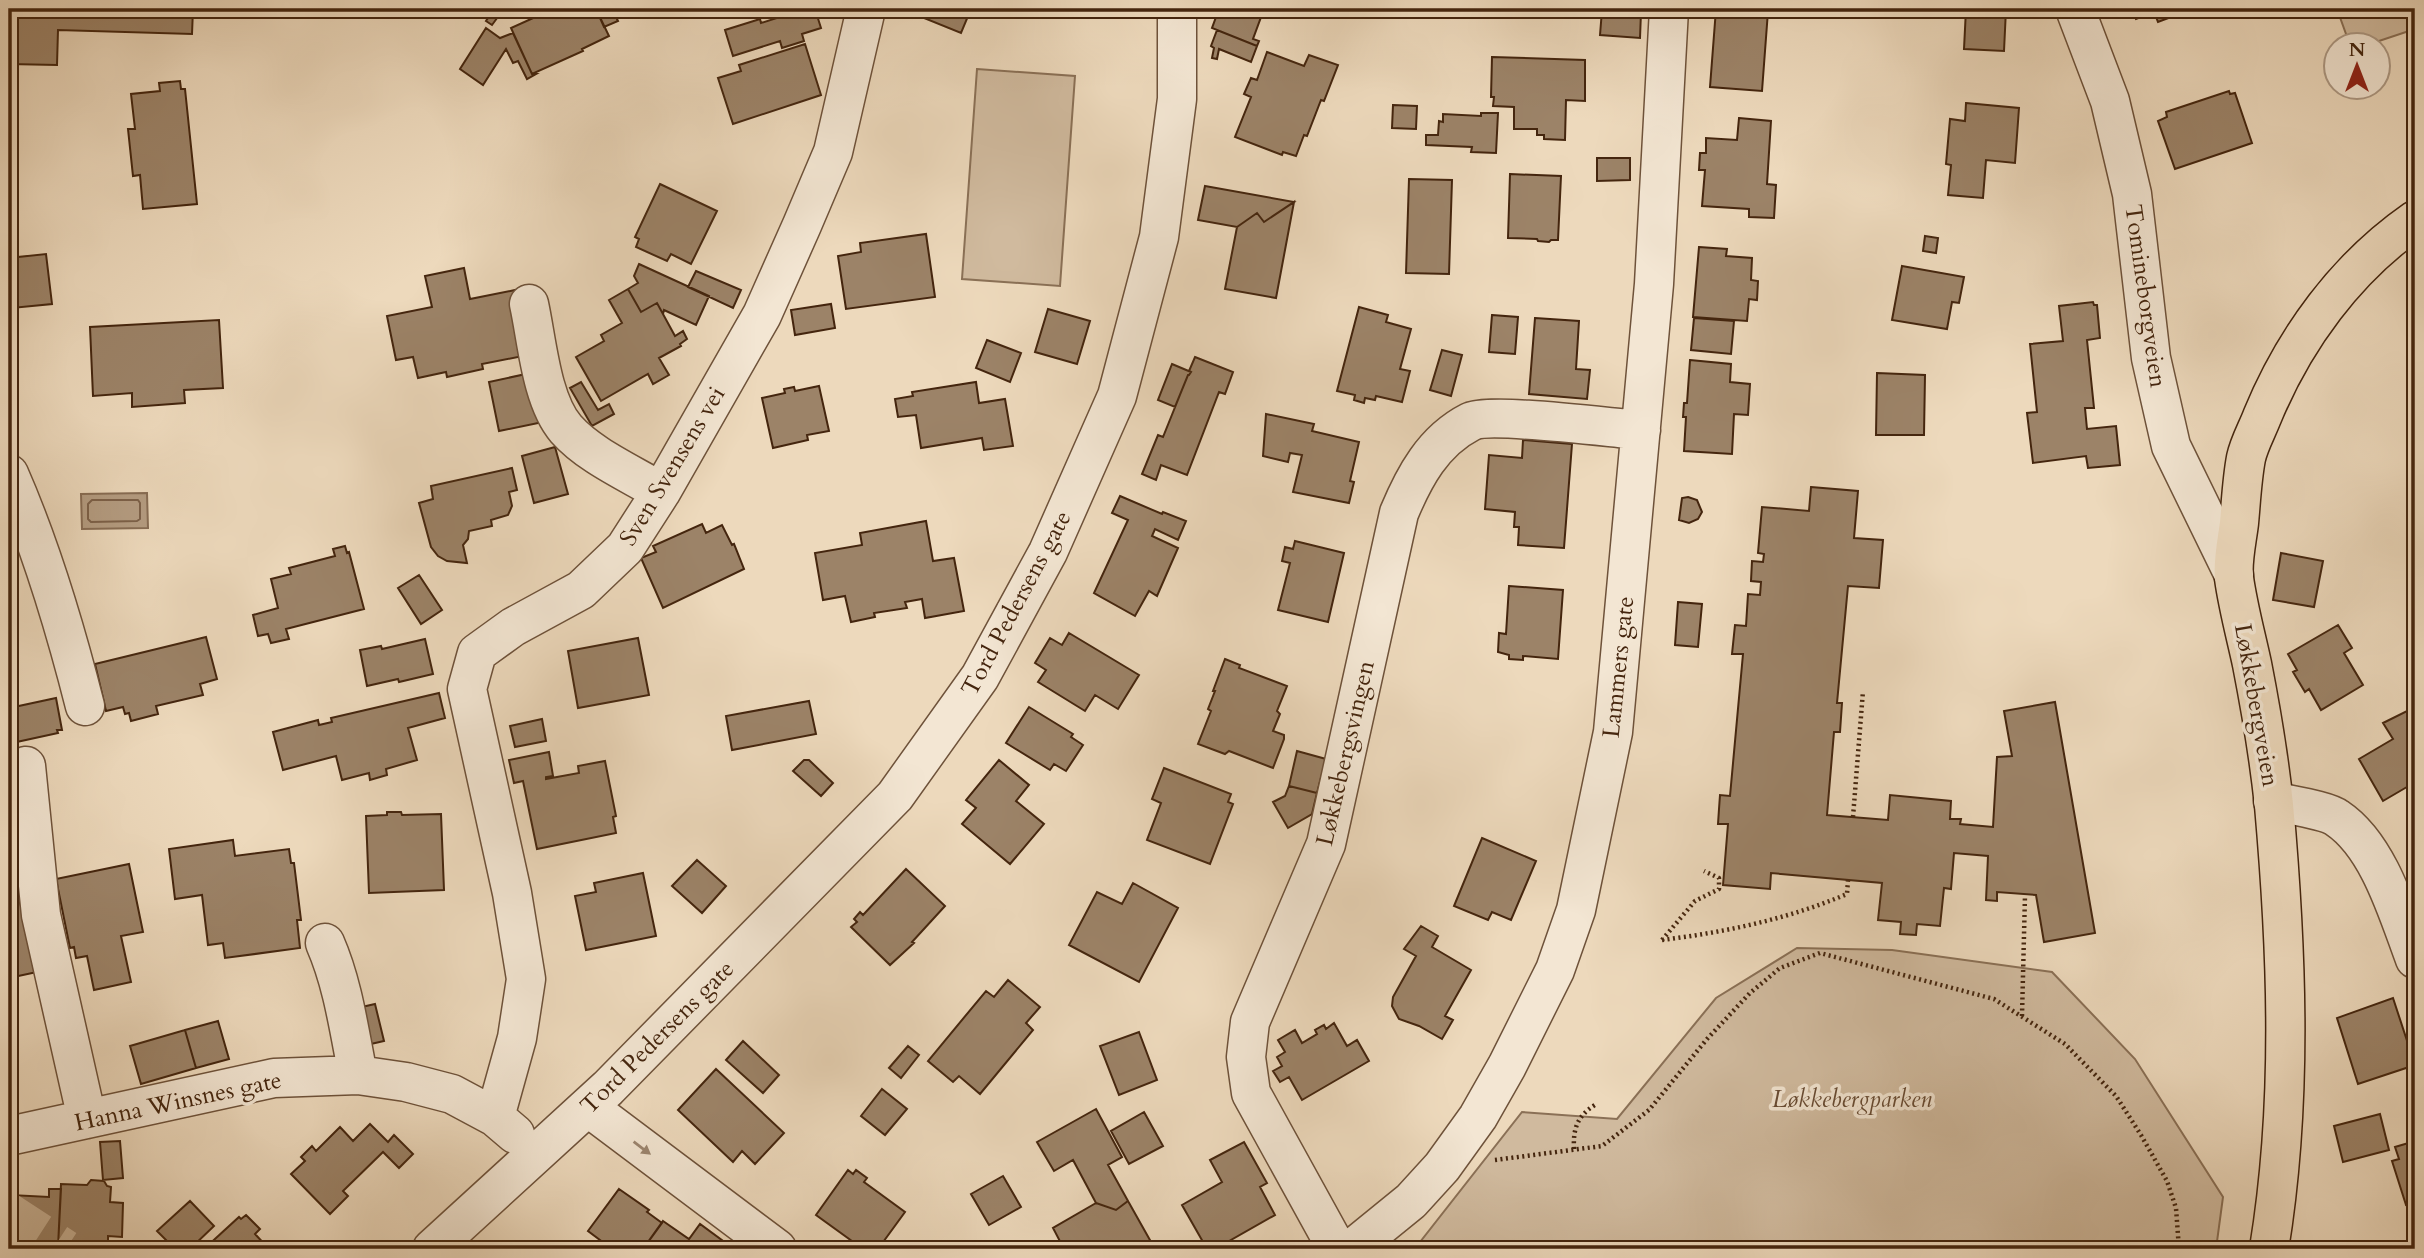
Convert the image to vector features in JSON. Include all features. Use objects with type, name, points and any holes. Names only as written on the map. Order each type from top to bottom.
[{"type":"main road","name":"Løkkebergveien","points":[[2269,1249],[2282,1140],[2284,930],[2273,801],[2257,691],[2234,576],[2246,456],[2270,399],[2306,332],[2332,296],[2363,262],[2415,220]]},
{"type":"street","name":"Sven Svensens vei","points":[[495,1118],[517,1038],[526,979],[512,893],[467,689],[477,653],[513,627],[581,590],[625,548],[661,492],[762,315],[833,152],[866,9]]},
{"type":"street","name":"Tord Pedersens gate","points":[[432,1249],[644,1052],[895,796],[980,677],[1048,552],[1117,396],[1159,237],[1177,99],[1177,9]]},
{"type":"street","name":"Lammers gate","points":[[1352,1249],[1411,1201],[1442,1167],[1478,1118],[1555,970],[1576,909],[1614,732],[1654,284],[1669,9]]},
{"type":"street","name":"Tomineborgveien","points":[[2075,9],[2110,101],[2132,194],[2151,358],[2171,446],[2234,576]]},
{"type":"street","points":[[529,303],[545,380],[552,404],[565,428],[589,449],[661,492]]},
{"type":"street","name":"Løkkebergsvingen","points":[[1337,1249],[1251,1093],[1246,1057],[1250,1022],[1326,844],[1399,513],[1414,476],[1438,445],[1472,421],[1510,419],[1641,430]]},
{"type":"street","points":[[9,474],[24,508],[65,627],[85,706]]},
{"type":"street","points":[[26,766],[41,915],[87,1119]]},
{"type":"street","points":[[2273,801],[2335,816],[2360,839],[2385,881],[2415,960]]},
{"type":"street","points":[[325,943],[335,965],[343,997],[358,1075]]},
{"type":"street","name":"Hanna Winsnes gate","points":[[9,1136],[274,1079],[358,1075],[406,1082],[452,1094],[495,1118],[537,1153]]},
{"type":"street","points":[[587,1107],[777,1249]]},
{"type":"path","points":[[1853,817],[1863,691]]},
{"type":"path","points":[[1704,871],[1719,878],[1719,889],[1696,901],[1662,940],[1714,934],[1808,910],[1847,894],[1848,880]]},
{"type":"path","points":[[2022,1017],[2025,895]]},
{"type":"path","points":[[1442,1167],[1602,1146],[1649,1110],[1750,993],[1780,968],[1820,953],[1994,999],[2065,1044],[2116,1096],[2167,1181],[2176,1208],[2179,1249]]},
{"type":"path","points":[[1574,1149],[1575,1129],[1581,1114],[1595,1105]]},
{"type":"green space","points":[[2337,9],[2415,9],[2415,29],[2392,37],[2392,32],[2345,32]]},
{"type":"green space","points":[[977,69],[1075,76],[1060,286],[962,279]]},
{"type":"green space","name":"Løkkebergparken","points":[[1797,948],[1892,950],[2052,972],[2135,1059],[2223,1197],[2216,1249],[1408,1249],[1420,1242],[1522,1112],[1617,1119],[1716,998]]},
{"type":"water","points":[[147,493],[148,528],[82,529],[81,494]]},
{"type":"building","points":[[9,9],[193,9],[192,34],[58,30],[57,65],[9,64]]},
{"type":"building","points":[[494,9],[521,9],[515,17],[503,10],[492,25],[486,21]]},
{"type":"building","points":[[553,9],[596,9],[609,36],[532,74],[511,28]]},
{"type":"building","points":[[596,9],[612,9],[618,21],[604,27]]},
{"type":"building","points":[[805,9],[815,9],[821,28],[802,34],[804,41],[782,48],[780,41],[733,56],[725,30],[760,19],[761,23]]},
{"type":"building","points":[[922,9],[971,9],[961,33],[919,16]]},
{"type":"building","points":[[1219,9],[1264,9],[1253,39],[1259,41],[1257,46],[1212,28]]},
{"type":"building","points":[[1716,9],[1768,11],[1762,91],[1710,87]]},
{"type":"building","points":[[1966,9],[2006,9],[2004,51],[1964,49]]},
{"type":"building","points":[[2132,9],[2180,9],[2182,13],[2158,22],[2154,12],[2136,19]]},
{"type":"building","points":[[1602,10],[1641,12],[1640,38],[1600,35]]},
{"type":"building","points":[[486,28],[500,38],[513,33],[532,74],[536,74],[527,79],[518,61],[513,63],[506,49],[483,85],[460,69]]},
{"type":"building","points":[[1217,30],[1257,46],[1251,62],[1219,49],[1217,59],[1212,58],[1214,48],[1211,46]]},
{"type":"building","points":[[805,44],[821,95],[733,124],[718,78],[741,71],[739,65]]},
{"type":"building","points":[[1267,52],[1304,66],[1309,55],[1338,65],[1324,101],[1321,100],[1296,156],[1283,152],[1282,155],[1235,137],[1251,97],[1244,94],[1251,78],[1257,80]]},
{"type":"building","points":[[1492,57],[1585,60],[1585,101],[1566,100],[1565,140],[1544,139],[1544,135],[1537,135],[1537,129],[1514,129],[1514,107],[1493,106]]},
{"type":"building","points":[[180,81],[181,89],[185,89],[197,204],[143,209],[140,175],[133,176],[128,129],[135,129],[131,94],[160,91],[159,83]]},
{"type":"building","points":[[2229,91],[2230,94],[2235,93],[2252,143],[2175,169],[2158,121],[2167,117],[2166,112]]},
{"type":"building","points":[[9,100],[17,147],[9,149]]},
{"type":"building","points":[[1966,103],[2019,108],[2015,163],[1986,160],[1983,198],[1948,195],[1951,165],[1946,164],[1950,119],[1965,121]]},
{"type":"building","points":[[1393,105],[1417,106],[1416,129],[1392,128]]},
{"type":"building","points":[[1481,113],[1498,113],[1496,153],[1471,152],[1472,147],[1426,145],[1426,135],[1438,135],[1439,121],[1443,122],[1443,114],[1481,116]]},
{"type":"building","points":[[1739,118],[1771,121],[1767,184],[1776,185],[1774,218],[1749,217],[1749,209],[1702,206],[1705,170],[1699,170],[1700,153],[1706,153],[1706,138],[1737,140]]},
{"type":"building","points":[[1597,158],[1630,158],[1630,180],[1597,181]]},
{"type":"building","points":[[1510,174],[1561,176],[1558,240],[1549,242],[1508,238]]},
{"type":"building","points":[[1409,179],[1452,180],[1449,274],[1406,273]]},
{"type":"building","points":[[660,184],[717,211],[691,264],[671,254],[667,261],[636,247],[639,239],[635,237]]},
{"type":"building","points":[[1205,186],[1294,202],[1264,222],[1257,213],[1237,227],[1198,220]]},
{"type":"building","points":[[1294,202],[1276,298],[1225,289],[1237,227],[1257,213],[1264,222]]},
{"type":"building","points":[[926,234],[935,297],[846,309],[838,256],[861,252],[860,243]]},
{"type":"building","points":[[1925,236],[1938,238],[1936,253],[1923,251]]},
{"type":"building","points":[[1699,247],[1727,249],[1726,256],[1752,258],[1751,280],[1758,281],[1757,300],[1749,299],[1747,321],[1693,317]]},
{"type":"building","points":[[46,254],[52,304],[12,308],[9,258]]},
{"type":"building","points":[[639,264],[709,296],[696,325],[664,310],[663,314],[657,303],[641,312],[628,289],[638,283],[634,276]]},
{"type":"building","points":[[1902,266],[1964,277],[1959,303],[1952,302],[1947,329],[1892,320]]},
{"type":"building","points":[[464,268],[470,299],[515,290],[528,355],[482,364],[483,369],[447,377],[446,372],[418,378],[413,357],[396,360],[387,316],[432,307],[425,276]]},
{"type":"building","points":[[696,271],[741,290],[733,308],[688,287]]},
{"type":"building","points":[[628,289],[641,312],[657,303],[675,336],[683,331],[687,339],[681,346],[659,358],[669,375],[653,384],[648,374],[601,401],[576,357],[604,341],[601,335],[622,323],[609,300]]},
{"type":"building","points":[[2093,302],[2097,305],[2100,338],[2087,340],[2094,408],[2085,408],[2087,429],[2116,426],[2120,465],[2088,468],[2086,456],[2033,463],[2027,413],[2037,412],[2030,344],[2063,341],[2059,306]]},
{"type":"building","points":[[831,304],[835,328],[795,335],[791,310]]},
{"type":"building","points":[[1359,307],[1388,315],[1386,322],[1411,329],[1400,369],[1410,371],[1402,402],[1376,396],[1375,400],[1365,398],[1364,403],[1354,400],[1355,395],[1337,391]]},
{"type":"building","points":[[1048,309],[1090,321],[1077,364],[1035,352]]},
{"type":"building","points":[[1492,315],[1518,317],[1515,354],[1489,352]]},
{"type":"building","points":[[1535,318],[1579,321],[1576,369],[1590,370],[1587,399],[1529,394]]},
{"type":"building","points":[[1694,318],[1734,321],[1731,354],[1691,350]]},
{"type":"building","points":[[219,320],[223,388],[184,390],[185,403],[132,407],[132,393],[93,396],[90,327]]},
{"type":"building","points":[[987,340],[1021,353],[1010,382],[976,368]]},
{"type":"building","points":[[1442,350],[1462,355],[1451,396],[1430,390]]},
{"type":"building","points":[[1195,357],[1233,372],[1225,394],[1219,392],[1187,475],[1161,465],[1156,480],[1142,474],[1158,435],[1163,437]]},
{"type":"building","points":[[1690,360],[1731,364],[1730,382],[1750,384],[1748,415],[1734,414],[1732,454],[1684,451],[1686,417],[1683,417],[1684,403],[1687,403]]},
{"type":"building","points":[[1172,364],[1191,372],[1175,407],[1158,400]]},
{"type":"building","points":[[1877,373],[1925,375],[1924,435],[1876,435]]},
{"type":"building","points":[[526,374],[543,422],[499,431],[489,382]]},
{"type":"building","points":[[581,382],[598,410],[609,404],[614,414],[592,426],[570,388]]},
{"type":"building","points":[[976,382],[979,403],[1005,399],[1013,446],[984,450],[982,438],[921,448],[916,415],[898,417],[895,399],[913,396],[912,392]]},
{"type":"building","points":[[819,386],[829,431],[807,435],[808,440],[773,448],[762,398],[785,393],[784,389],[794,387],[795,391]]},
{"type":"building","points":[[1266,414],[1314,424],[1312,431],[1359,442],[1350,481],[1354,482],[1349,503],[1293,492],[1302,455],[1290,453],[1288,462],[1263,456]]},
{"type":"building","points":[[1523,440],[1572,444],[1564,548],[1518,545],[1519,527],[1514,527],[1515,512],[1485,509],[1489,455],[1522,458]]},
{"type":"building","points":[[555,447],[568,494],[534,503],[522,456]]},
{"type":"building","points":[[512,468],[517,490],[509,492],[512,506],[508,515],[491,520],[492,526],[469,531],[468,539],[463,545],[467,563],[447,561],[438,556],[431,547],[419,503],[433,499],[431,486]]},
{"type":"building","points":[[1811,487],[1858,491],[1854,538],[1883,540],[1879,588],[1848,586],[1837,703],[1842,703],[1840,732],[1834,732],[1827,815],[1888,820],[1890,795],[1951,801],[1950,819],[1961,819],[1960,824],[1993,827],[1997,757],[2012,756],[2004,711],[2055,702],[2095,933],[2044,942],[2036,895],[1997,892],[1997,901],[1986,900],[1988,856],[1954,853],[1951,889],[1944,888],[1940,926],[1917,924],[1916,935],[1900,934],[1901,922],[1878,920],[1882,883],[1771,873],[1770,889],[1723,885],[1728,824],[1718,824],[1720,795],[1730,796],[1743,654],[1732,654],[1735,625],[1746,626],[1748,594],[1760,595],[1761,582],[1751,581],[1752,561],[1763,562],[1764,554],[1758,553],[1762,507],[1809,511]]},
{"type":"building","points":[[1120,496],[1186,521],[1178,540],[1155,529],[1152,536],[1178,548],[1157,596],[1149,591],[1135,616],[1094,593],[1128,520],[1112,513]]},
{"type":"building","points":[[1682,498],[1697,500],[1702,512],[1698,519],[1689,523],[1679,520]]},
{"type":"building","points":[[926,521],[933,561],[954,558],[964,611],[925,618],[922,599],[905,602],[907,608],[874,613],[875,617],[851,622],[845,596],[823,600],[815,553],[862,545],[860,533]]},
{"type":"building","points":[[702,524],[706,533],[722,525],[732,545],[734,544],[744,569],[663,608],[641,558],[656,552],[653,546]]},
{"type":"building","points":[[1295,541],[1344,553],[1328,622],[1278,610],[1290,563],[1282,561],[1285,547],[1293,549]]},
{"type":"building","points":[[345,546],[364,609],[286,629],[289,639],[271,643],[268,634],[258,636],[253,615],[278,608],[271,579],[291,574],[289,568],[335,556],[333,549]]},
{"type":"building","points":[[2281,553],[2323,561],[2314,607],[2273,600]]},
{"type":"building","points":[[419,575],[442,610],[421,624],[398,588]]},
{"type":"building","points":[[1509,586],[1563,590],[1558,659],[1523,656],[1523,660],[1509,659],[1509,655],[1498,652],[1499,633],[1506,634]]},
{"type":"building","points":[[1678,602],[1702,604],[1698,647],[1675,645]]},
{"type":"building","points":[[2338,625],[2352,648],[2344,653],[2363,685],[2321,710],[2309,689],[2305,692],[2293,672],[2297,670],[2288,654]]},
{"type":"building","points":[[1069,633],[1139,675],[1118,709],[1095,695],[1085,711],[1038,682],[1046,670],[1035,663],[1050,638],[1062,645]]},
{"type":"building","points":[[206,637],[217,679],[200,684],[203,695],[156,706],[158,714],[131,721],[129,713],[125,714],[123,707],[106,711],[95,664]]},
{"type":"building","points":[[638,638],[649,695],[578,708],[568,651]]},
{"type":"building","points":[[425,639],[433,674],[367,686],[360,650],[381,646],[382,649]]},
{"type":"building","points":[[1225,659],[1240,665],[1239,668],[1287,686],[1277,711],[1280,714],[1273,731],[1284,735],[1284,739],[1273,768],[1229,751],[1225,754],[1198,744],[1211,711],[1208,709]]},
{"type":"building","points":[[439,693],[445,718],[408,728],[417,760],[386,769],[387,775],[370,780],[369,773],[342,780],[336,756],[283,770],[273,732],[318,720],[319,725],[332,722],[331,718]]},
{"type":"building","points":[[56,698],[62,730],[12,743],[9,702],[13,702],[14,707]]},
{"type":"building","points":[[809,701],[816,734],[732,750],[726,716]]},
{"type":"building","points":[[1029,707],[1073,734],[1071,737],[1083,745],[1066,771],[1054,764],[1050,770],[1006,743]]},
{"type":"building","points":[[2415,707],[2415,789],[2412,784],[2383,801],[2359,759],[2393,739],[2383,723]]},
{"type":"building","points":[[542,719],[546,741],[515,747],[510,726]]},
{"type":"building","points":[[1297,751],[1326,759],[1317,793],[1289,786]]},
{"type":"building","points":[[549,752],[553,776],[546,779],[579,773],[578,766],[605,761],[616,816],[613,817],[616,833],[537,849],[523,781],[514,783],[509,760]]},
{"type":"building","points":[[804,760],[809,760],[833,783],[821,796],[793,771]]},
{"type":"building","points":[[999,760],[1029,785],[1016,801],[1044,824],[1010,864],[962,824],[976,808],[966,800]]},
{"type":"building","points":[[1164,768],[1231,794],[1228,802],[1233,804],[1210,864],[1147,840],[1161,803],[1152,799]]},
{"type":"building","points":[[1289,786],[1317,793],[1312,814],[1288,828],[1273,802],[1285,796]]},
{"type":"building","points":[[387,812],[401,812],[402,815],[441,814],[444,890],[369,893],[366,816],[387,815]]},
{"type":"building","points":[[1482,838],[1536,861],[1511,920],[1492,912],[1488,920],[1454,906]]},
{"type":"building","points":[[233,840],[235,856],[289,849],[291,863],[294,863],[301,920],[297,920],[300,948],[225,958],[223,943],[208,945],[202,895],[175,899],[169,849]]},
{"type":"building","points":[[697,860],[726,886],[702,913],[672,886]]},
{"type":"building","points":[[129,864],[143,932],[121,936],[131,982],[94,990],[87,956],[76,958],[74,947],[70,948],[56,879]]},
{"type":"building","points":[[906,869],[945,906],[912,942],[914,943],[890,965],[851,927],[857,922],[854,919],[860,912],[863,915]]},
{"type":"building","points":[[643,873],[656,936],[586,950],[575,896],[596,892],[594,883]]},
{"type":"building","points":[[1133,883],[1178,908],[1139,982],[1069,945],[1097,892],[1122,904]]},
{"type":"building","points":[[17,890],[37,972],[9,978],[9,892]]},
{"type":"building","points":[[1421,926],[1438,936],[1432,947],[1471,970],[1445,1016],[1453,1020],[1442,1039],[1399,1019],[1392,1006],[1393,997],[1416,956],[1404,949]]},
{"type":"building","points":[[1008,980],[1040,1007],[1026,1023],[1033,1030],[980,1094],[959,1076],[953,1082],[928,1061],[986,991],[994,997]]},
{"type":"building","points":[[2393,998],[2415,1065],[2358,1084],[2337,1018]]},
{"type":"building","points":[[375,1004],[384,1041],[362,1046],[353,1009]]},
{"type":"building","points":[[218,1021],[229,1059],[196,1068],[185,1030]]},
{"type":"building","points":[[1334,1023],[1347,1046],[1357,1040],[1369,1061],[1302,1100],[1289,1077],[1280,1082],[1273,1071],[1282,1066],[1277,1057],[1285,1052],[1278,1040],[1295,1030],[1302,1043],[1317,1034],[1315,1030],[1324,1025],[1326,1029]]},
{"type":"building","points":[[185,1030],[196,1068],[141,1084],[130,1046]]},
{"type":"building","points":[[1139,1032],[1157,1080],[1119,1095],[1100,1046]]},
{"type":"building","points":[[743,1041],[779,1075],[763,1093],[726,1060]]},
{"type":"building","points":[[908,1046],[919,1055],[901,1078],[889,1068]]},
{"type":"building","points":[[716,1069],[784,1133],[755,1164],[742,1151],[733,1162],[678,1110]]},
{"type":"building","points":[[882,1089],[907,1109],[885,1135],[861,1116]]},
{"type":"building","points":[[1096,1109],[1122,1157],[1108,1165],[1128,1201],[1116,1210],[1096,1203],[1073,1160],[1054,1171],[1037,1142]]},
{"type":"building","points":[[1144,1112],[1163,1146],[1129,1164],[1111,1131]]},
{"type":"building","points":[[2380,1114],[2389,1150],[2343,1162],[2334,1126]]},
{"type":"building","points":[[370,1124],[388,1142],[394,1135],[413,1154],[399,1168],[383,1152],[343,1191],[348,1196],[330,1214],[291,1174],[305,1161],[301,1157],[312,1146],[316,1151],[340,1127],[353,1141]]},
{"type":"building","points":[[120,1141],[123,1178],[103,1180],[100,1142]]},
{"type":"building","points":[[2415,1141],[2415,1207],[2413,1202],[2406,1205],[2392,1161],[2399,1159],[2395,1147]]},
{"type":"building","points":[[1244,1142],[1267,1183],[1260,1187],[1275,1215],[1215,1249],[1207,1249],[1182,1205],[1222,1182],[1210,1160]]},
{"type":"building","points":[[848,1170],[853,1174],[856,1170],[867,1178],[864,1182],[905,1212],[878,1249],[863,1249],[816,1215]]},
{"type":"building","points":[[1003,1176],[1021,1207],[989,1225],[971,1194]]},
{"type":"building","points":[[91,1180],[104,1181],[111,1187],[110,1202],[123,1203],[122,1237],[108,1236],[108,1249],[58,1247],[61,1184],[87,1185]]},
{"type":"building","points":[[49,1189],[61,1189],[58,1247],[62,1249],[25,1249],[25,1243],[9,1242],[11,1195],[49,1197]]},
{"type":"building","points":[[619,1189],[649,1210],[647,1212],[662,1223],[643,1249],[612,1249],[588,1231]]},
{"type":"building","points":[[190,1201],[214,1226],[190,1249],[175,1249],[157,1231]]},
{"type":"building","points":[[1128,1201],[1155,1249],[1064,1249],[1053,1228],[1096,1203],[1116,1210]]},
{"type":"building","points":[[246,1215],[260,1229],[255,1234],[269,1249],[204,1249],[239,1217],[241,1219]]},
{"type":"building","points":[[663,1221],[689,1239],[700,1224],[734,1249],[643,1249]]},
{"type":"tunnel","points":[[9,1212],[66,1249]]}]
